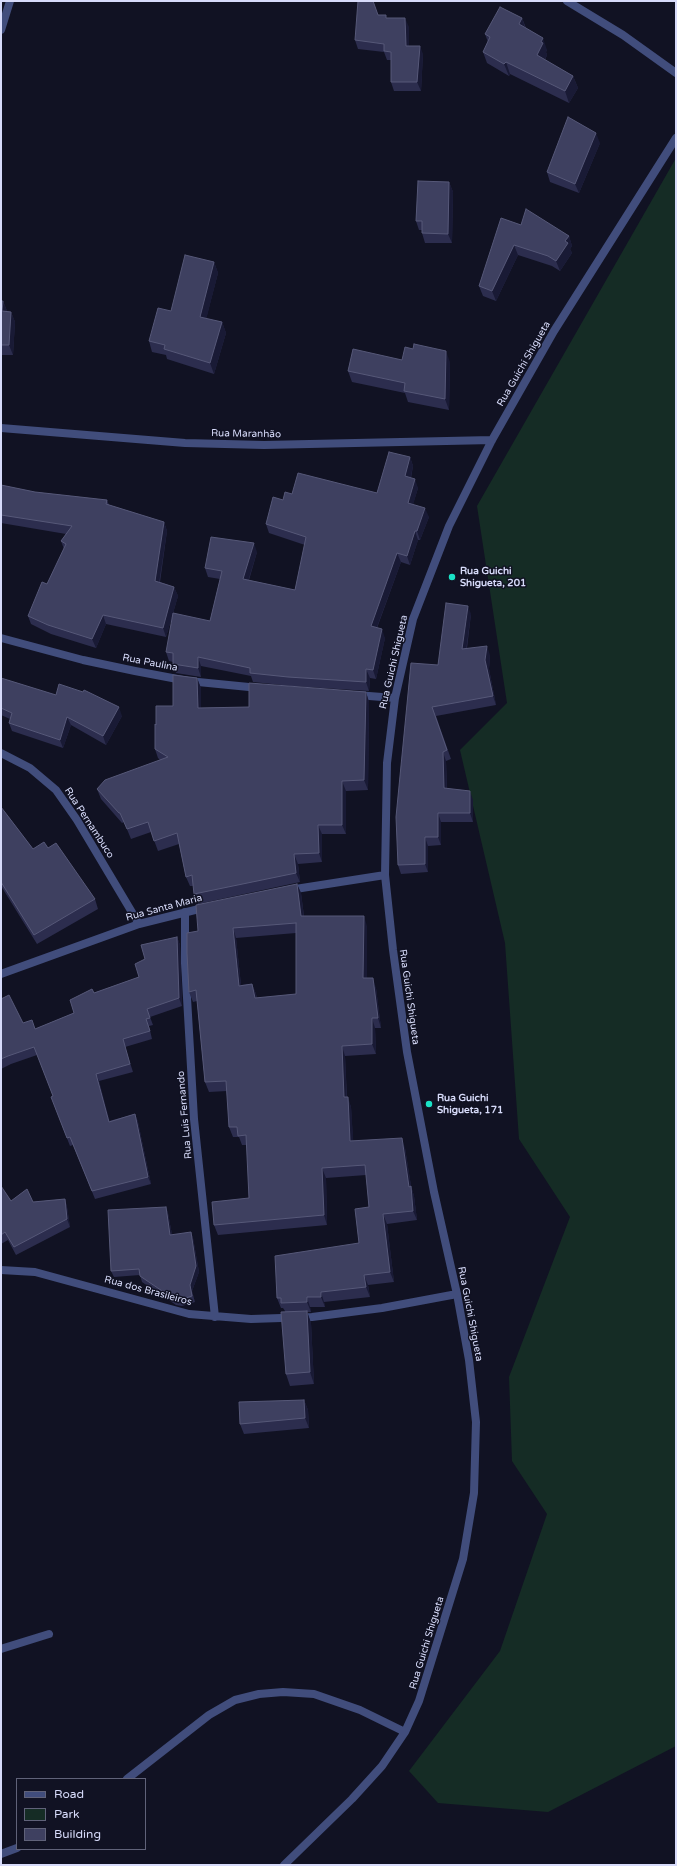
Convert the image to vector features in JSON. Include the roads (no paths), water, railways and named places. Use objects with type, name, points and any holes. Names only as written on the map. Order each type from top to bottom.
[{"type":"street","points":[[1,30],[10,1]]},
{"type":"street","points":[[566,1],[623,35],[676,73]]},
{"type":"street","name":"Rua Guichi Shigueta","points":[[284,1865],[352,1799],[382,1766],[405,1732],[419,1701],[463,1559],[474,1493],[476,1422],[469,1360],[457,1294],[434,1192],[407,1052],[393,950],[385,874],[387,763],[394,698],[413,619],[449,526],[492,440],[554,331],[676,138]]},
{"type":"street","name":"Rua Maranhão","points":[[1,428],[185,443],[264,445],[492,440]]},
{"type":"street","name":"Rua Paulina","points":[[1,638],[83,660],[135,671],[188,681],[268,689]]},
{"type":"street","points":[[347,695],[394,698]]},
{"type":"street","name":"Rua Pernambuco","points":[[1,753],[30,768],[56,790],[77,820],[139,924]]},
{"type":"street","points":[[277,892],[385,874]]},
{"type":"street","name":"Rua Santa Maria","points":[[1,974],[139,924],[216,905]]},
{"type":"street","name":"Rua Luis Fernando","points":[[185,912],[186,971],[194,1119],[215,1317]]},
{"type":"street","name":"Rua dos Brasileiros","points":[[1,1270],[36,1272],[189,1314],[251,1319],[312,1318],[382,1308],[457,1294]]},
{"type":"street","points":[[1,1648],[49,1634]]},
{"type":"street","points":[[128,1778],[209,1715],[235,1700],[258,1694],[283,1692],[314,1694],[360,1710],[405,1732]]},
{"type":"street","points":[[1,1854],[16,1848]]},
{"type":"place","name":"Rua Guichi Shigueta, 201","points":[[452,577]]},
{"type":"place","name":"Rua Guichi Shigueta, 171","points":[[429,1104]]}]
